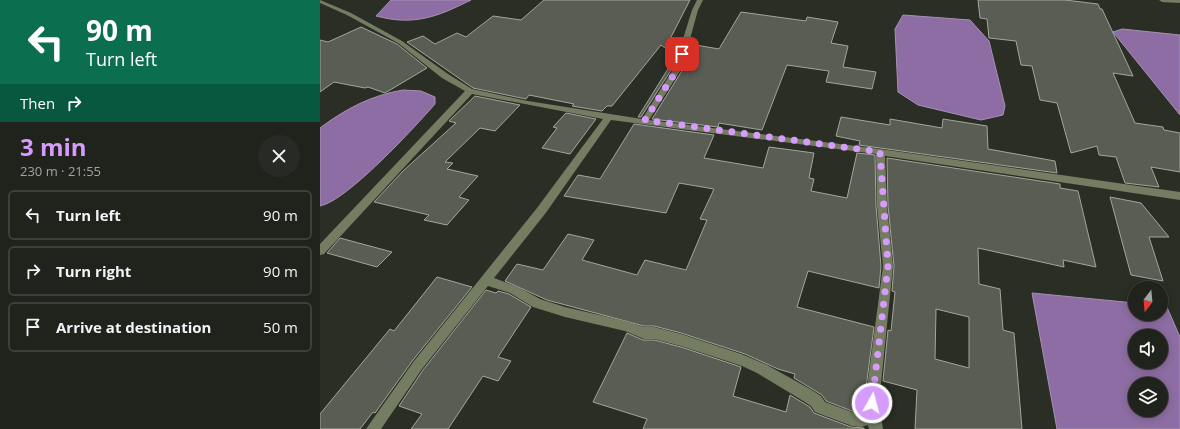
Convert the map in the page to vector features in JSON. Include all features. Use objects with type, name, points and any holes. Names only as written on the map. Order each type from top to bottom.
[{"type":"street","points":[[645,120],[678,68],[695,10],[700,0]]},
{"type":"street","points":[[1162,0],[1180,1]]},
{"type":"street","points":[[320,1],[349,14],[400,42],[445,76],[470,91],[609,117],[645,120],[880,152],[1180,196]]},
{"type":"street","points":[[320,251],[470,91]]},
{"type":"street","points":[[373,429],[418,365],[541,211],[609,117]]},
{"type":"street","points":[[876,429],[872,403],[888,266],[880,152]]},
{"type":"street","points":[[486,280],[514,290],[537,303],[566,312],[625,326],[644,333],[654,333],[681,340],[744,361],[762,369],[805,394],[820,407],[845,417],[861,420],[874,416]]},
{"type":"shaded area","points":[[391,0],[471,0],[436,15],[414,20],[390,19],[376,16]]},
{"type":"shaded area","points":[[903,15],[970,20],[989,41],[1005,106],[1003,115],[981,120],[918,105],[898,92],[895,29]]},
{"type":"shaded area","points":[[1122,29],[1180,35],[1180,115],[1113,32]]},
{"type":"shaded area","points":[[403,90],[421,91],[435,97],[435,104],[397,145],[363,178],[332,201],[320,206],[320,128],[359,104],[380,95]]},
{"type":"shaded area","points":[[1032,293],[1128,302],[1128,321],[1168,321],[1168,310],[1180,337],[1180,429],[1057,429]]},
{"type":"building","points":[[544,0],[690,0],[669,41],[680,43],[673,67],[641,117],[638,117],[676,56],[661,45],[612,106],[607,106],[602,111],[572,106],[574,104],[529,95],[526,99],[473,88],[407,42],[423,36],[435,44],[457,33],[466,37],[493,16],[521,20]]},
{"type":"building","points":[[978,0],[1065,0],[1098,4],[1100,9],[1102,9],[1133,76],[1113,73],[1135,123],[1163,127],[1164,130],[1180,133],[1180,172],[1151,167],[1159,187],[1125,183],[1116,157],[1099,155],[1097,146],[1071,153],[1057,103],[1040,100],[1032,66],[1021,65],[1016,41],[989,38],[987,19],[980,18]]},
{"type":"building","points":[[741,12],[806,21],[807,17],[838,22],[831,43],[848,46],[843,67],[876,72],[872,89],[826,82],[829,71],[787,65],[762,130],[719,123],[718,127],[652,119],[683,69],[690,44],[719,49]]},
{"type":"building","points":[[361,27],[397,44],[427,68],[385,93],[368,87],[365,88],[334,82],[320,92],[320,40],[328,42]]},
{"type":"building","points":[[475,96],[520,105],[495,131],[480,128],[445,162],[453,163],[447,169],[478,176],[459,197],[469,200],[447,225],[424,220],[429,215],[374,202],[403,171],[456,123],[449,121]]},
{"type":"building","points":[[566,113],[596,119],[570,154],[542,148],[557,128],[553,127]]},
{"type":"building","points":[[841,117],[890,125],[890,119],[942,128],[943,119],[987,126],[988,149],[1055,161],[1057,173],[859,145],[860,141],[836,136]]},
{"type":"building","points":[[634,124],[714,135],[704,158],[763,168],[769,147],[814,153],[809,178],[814,179],[811,191],[847,198],[857,153],[875,155],[876,206],[881,266],[879,288],[808,271],[797,307],[874,327],[864,403],[865,410],[852,411],[826,401],[822,395],[794,378],[795,374],[778,369],[745,354],[681,333],[654,326],[644,326],[547,300],[505,281],[517,264],[543,270],[568,234],[594,240],[582,260],[637,275],[645,260],[686,270],[707,220],[700,219],[714,189],[679,183],[666,213],[564,196],[578,175],[600,179]]},
{"type":"building","points":[[887,158],[1060,184],[1060,188],[1078,191],[1096,267],[1063,260],[1064,267],[978,248],[979,284],[1000,289],[1003,330],[1014,333],[1022,429],[915,429],[917,390],[883,381],[888,330],[891,331],[895,292],[892,291],[894,266],[888,206]],"holes":[[[936,309],[969,317],[969,368],[935,359]]]},
{"type":"building","points":[[1110,197],[1141,203],[1169,237],[1149,237],[1163,281],[1131,275]]},
{"type":"building","points":[[340,238],[392,252],[377,267],[327,253]]},
{"type":"building","points":[[437,277],[472,287],[413,360],[375,413],[373,412],[360,429],[320,429],[320,414],[390,329],[394,331]]},
{"type":"building","points":[[486,290],[496,293],[498,291],[509,294],[531,307],[498,357],[511,361],[498,381],[483,376],[448,429],[411,429],[422,414],[399,406],[423,370]]},
{"type":"building","points":[[627,333],[643,340],[654,340],[681,347],[741,367],[733,396],[786,412],[790,395],[810,407],[814,413],[851,427],[864,429],[643,429],[647,419],[593,402]]},
{"type":"route","points":[[682,54],[678,68],[645,120],[880,152],[882,206],[888,266],[872,403]]}]
